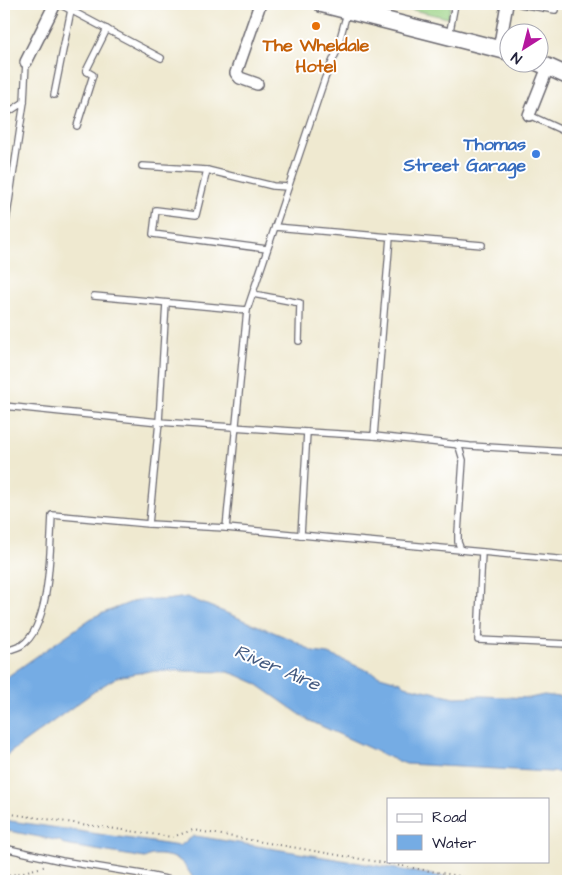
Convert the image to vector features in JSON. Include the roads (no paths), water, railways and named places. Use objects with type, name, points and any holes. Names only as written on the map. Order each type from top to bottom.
[{"type":"street","points":[[26,62],[54,4]]},
{"type":"street","points":[[257,84],[240,78],[236,73],[260,4]]},
{"type":"street","points":[[322,4],[500,50]]},
{"type":"street","points":[[506,22],[507,4]]},
{"type":"street","points":[[550,68],[568,76]]},
{"type":"street","points":[[529,115],[540,72]]},
{"type":"lane","points":[[59,4],[161,58]]},
{"type":"lane","points":[[449,37],[455,4]]},
{"type":"lane","points":[[520,4],[555,10],[556,4]]},
{"type":"lane","points":[[54,95],[71,10]]},
{"type":"lane","points":[[226,528],[248,310],[325,78],[336,53],[347,11]]},
{"type":"lane","points":[[77,126],[93,74],[86,71],[107,29]]},
{"type":"lane","points":[[4,235],[24,102],[26,62]]},
{"type":"lane","points":[[4,115],[24,102]]},
{"type":"lane","points":[[529,115],[568,133]]},
{"type":"lane","points":[[142,166],[206,170],[273,186],[288,187]]},
{"type":"lane","points":[[206,170],[196,215],[156,210],[153,234],[268,249]]},
{"type":"lane","points":[[275,227],[482,245]]},
{"type":"lane","points":[[374,436],[390,238]]},
{"type":"lane","points":[[253,294],[300,303],[299,341]]},
{"type":"lane","points":[[94,296],[248,310]]},
{"type":"lane","points":[[149,524],[159,422],[166,303]]},
{"type":"lane","points":[[4,406],[159,422],[374,436],[568,452]]},
{"type":"lane","points":[[301,535],[308,432]]},
{"type":"lane","points":[[456,444],[459,447],[463,460],[458,533],[458,542],[461,550]]},
{"type":"lane","points":[[4,652],[23,645],[38,626],[47,584],[52,515],[149,524],[226,528],[568,560]]},
{"type":"lane","points":[[482,552],[478,640],[568,644]]},
{"type":"lane","points":[[4,848],[62,861],[175,881]]},
{"type":"water","name":"River Aire","points":[[187,597],[293,640],[313,652],[329,654],[380,676],[401,682],[405,686],[455,697],[530,698],[544,695],[568,698],[568,773],[406,764],[308,720],[255,683],[228,672],[150,671],[117,677],[4,757],[4,679],[93,617],[137,600],[166,600]]},
{"type":"water","points":[[4,820],[179,846],[194,836],[202,837],[469,881],[195,881],[182,862],[174,858],[154,855],[145,858],[65,845],[60,841],[4,830]]},
{"type":"place","name":"The Wheldale Hotel","points":[[316,26]]},
{"type":"place","name":"Thomas Street Garage","points":[[536,154]]}]
